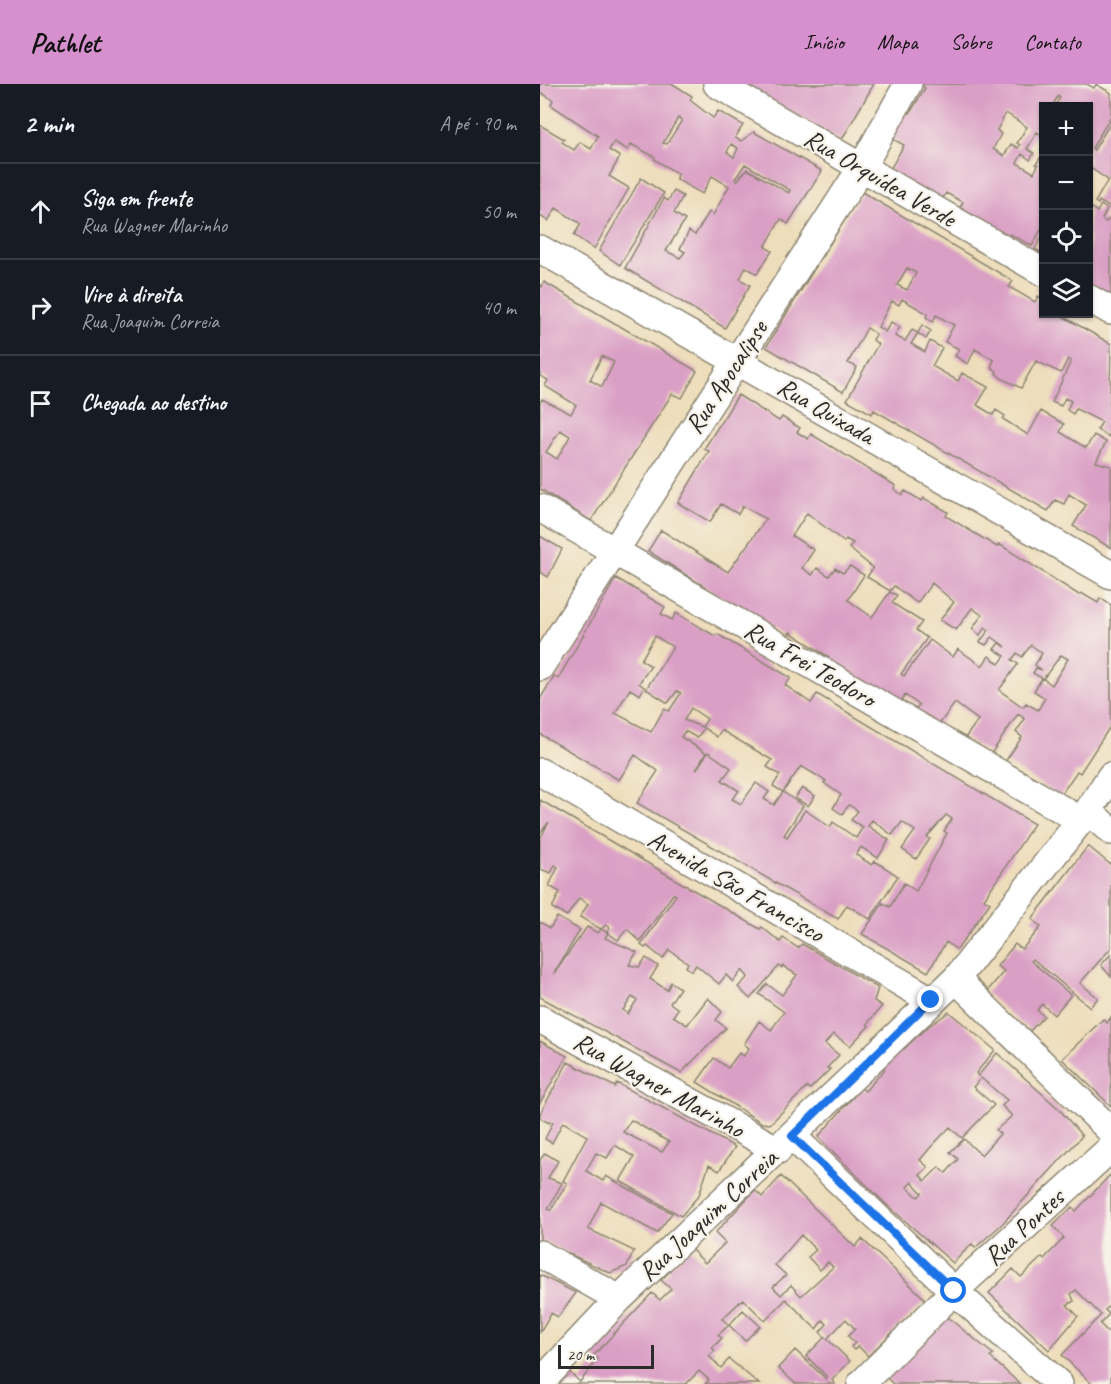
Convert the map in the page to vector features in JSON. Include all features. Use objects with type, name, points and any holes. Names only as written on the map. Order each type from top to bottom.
[{"type":"street","name":"Rua Orquídea Verde","points":[[717,84],[1039,269]]},
{"type":"street","name":"Rua Apocalipse","points":[[540,667],[862,167],[908,84]]},
{"type":"street","name":"Rua Quixada","points":[[540,249],[737,359],[1111,575]]},
{"type":"street","points":[[1093,300],[1111,311]]},
{"type":"street","name":"Rua Frei Teodoro","points":[[540,508],[614,552],[1111,831]]},
{"type":"street","name":"Avenida São Francisco","points":[[540,772],[931,1000]]},
{"type":"street","name":"Rua Joaquim Correia","points":[[540,1383],[619,1299],[785,1143],[931,1000],[956,979],[1084,816],[1111,776]]},
{"type":"street","points":[[956,979],[1111,1131]]},
{"type":"street","name":"Rua Wagner Marinho","points":[[540,1019],[785,1143],[1059,1384]]},
{"type":"street","name":"Rua Pontes","points":[[861,1384],[954,1291],[1111,1148]]},
{"type":"street","points":[[540,1254],[619,1299]]},
{"type":"building","points":[[540,84],[673,84],[692,96],[690,100],[713,118],[718,111],[743,125],[735,138],[741,141],[754,132],[822,171],[788,224],[781,219],[765,247],[772,251],[757,274],[746,267],[740,279],[750,285],[725,328],[625,268],[664,198],[668,201],[674,191],[683,196],[674,213],[685,220],[666,251],[680,258],[685,252],[680,249],[689,231],[695,235],[709,212],[713,215],[729,186],[712,176],[702,194],[676,179],[678,174],[654,159],[655,157],[631,144],[628,150],[614,142],[609,150],[620,157],[609,176],[629,188],[594,249],[574,235],[581,224],[556,208],[548,221],[540,216],[540,125],[564,139],[562,142],[574,150],[580,142],[591,149],[598,136],[551,105],[553,100],[540,92]],"holes":[[[678,118],[682,120],[667,144],[663,143]],[[731,144],[738,148],[734,157],[727,152]],[[745,164],[790,190],[789,193],[747,169],[737,181],[735,179]]]},
{"type":"building","points":[[742,84],[874,84],[841,141]]},
{"type":"building","points":[[921,84],[1087,84],[1094,88],[1096,84],[1111,93],[1111,116],[1093,146],[1093,102],[1058,102],[1060,98],[1058,96],[1054,102],[1039,102],[1039,133],[1037,132],[1027,149],[1034,153],[1030,160],[1022,154],[1017,163],[1034,173],[1039,160],[1039,233],[1032,246],[1010,234],[1006,242],[971,222],[975,216],[960,208],[963,202],[946,193],[940,203],[888,173],[904,145],[889,137],[904,110],[910,113],[925,88]],"holes":[[[1006,113],[1027,127],[1017,143],[1020,145],[1018,148],[1011,144],[1004,156],[993,149],[1001,134],[997,130]]]},
{"type":"building","points":[[1111,122],[1111,208],[1099,201],[1098,204],[1095,202],[1108,180],[1093,170],[1093,149]]},
{"type":"building","points":[[641,178],[664,193],[620,265],[599,251]]},
{"type":"building","points":[[862,192],[1013,281],[1009,287],[1035,302],[1039,297],[1039,318],[1066,318],[1111,344],[1109,437],[1097,430],[1102,422],[1076,409],[1073,414],[1067,410],[1071,401],[1065,398],[1061,406],[1052,402],[1071,361],[1068,359],[1061,373],[1036,361],[1021,388],[1001,378],[991,367],[994,360],[975,349],[968,364],[955,356],[959,349],[945,342],[954,325],[936,315],[933,322],[926,317],[928,314],[902,299],[899,305],[892,301],[878,327],[885,332],[891,322],[900,327],[895,336],[905,341],[912,330],[918,333],[911,344],[925,352],[930,341],[942,348],[932,366],[958,381],[962,373],[988,387],[977,405],[993,415],[996,410],[1005,416],[1003,419],[1028,435],[1041,411],[1064,424],[1060,432],[1086,448],[1094,435],[1106,442],[1096,462],[1111,466],[1111,548],[1073,526],[1086,505],[1069,494],[1064,504],[1055,500],[1048,511],[874,410],[872,414],[847,400],[878,344],[873,340],[876,334],[867,328],[848,363],[857,367],[843,392],[766,347]],"holes":[[[907,268],[916,273],[907,290],[897,285]]]},
{"type":"building","points":[[1101,205],[1107,209],[1102,219],[1106,222],[1111,217],[1111,303],[1093,292],[1093,208],[1097,212]]},
{"type":"building","points":[[544,282],[697,371],[682,398],[672,394],[591,521],[540,489],[540,403],[542,399],[571,414],[576,405],[545,386],[548,380],[540,376],[540,285],[542,287]],"holes":[[[602,356],[614,362],[602,387],[590,380]],[[560,430],[570,436],[557,459],[546,452]]]},
{"type":"building","points":[[922,325],[931,331],[926,339],[918,333]]},
{"type":"building","points":[[738,395],[779,421],[782,417],[800,428],[797,432],[808,439],[811,434],[896,486],[894,489],[902,495],[905,491],[922,501],[924,498],[948,512],[946,516],[997,547],[999,544],[1079,595],[1081,593],[1098,603],[1100,598],[1111,605],[1111,725],[1080,773],[1077,771],[1060,796],[1005,762],[1022,737],[1016,732],[1025,719],[1018,714],[991,754],[965,738],[978,720],[955,703],[937,727],[913,713],[919,705],[905,695],[899,705],[826,661],[829,657],[790,632],[786,638],[648,551],[661,530],[728,572],[766,519],[743,506],[738,514],[721,504],[710,522],[678,503],[709,451],[704,449]],"holes":[[[807,513],[844,542],[846,539],[853,543],[849,548],[873,568],[867,577],[890,591],[894,586],[917,603],[932,583],[954,602],[940,620],[956,630],[972,608],[982,615],[972,629],[980,635],[985,627],[989,630],[980,642],[986,645],[992,637],[1006,647],[999,643],[994,649],[1005,656],[999,664],[989,656],[982,666],[958,649],[953,657],[930,640],[904,676],[901,674],[927,638],[916,630],[922,622],[892,603],[897,595],[890,592],[872,617],[848,600],[864,575],[850,566],[843,573],[835,568],[829,576],[817,568],[812,575],[802,568],[814,550],[792,536]],[[1031,645],[1042,653],[1035,665],[1042,670],[1036,668],[1033,673],[1042,678],[1034,691],[1045,698],[1038,710],[1026,703],[1023,707],[999,690],[1018,664],[1012,660],[1017,653],[1022,657]],[[1061,655],[1068,659],[1052,685],[1043,679]]]},
{"type":"building","points":[[540,536],[562,549],[548,577],[540,572]]},
{"type":"building","points":[[616,578],[665,607],[661,614],[672,620],[676,613],[715,636],[717,634],[791,678],[785,685],[811,703],[817,694],[1034,824],[984,899],[990,903],[957,950],[946,942],[928,972],[862,934],[883,903],[890,907],[904,883],[916,891],[952,819],[946,815],[927,837],[930,839],[916,859],[902,849],[915,831],[902,822],[892,835],[872,820],[868,826],[889,840],[878,858],[861,847],[856,855],[872,865],[875,861],[898,876],[870,919],[847,905],[838,919],[637,803],[658,771],[635,755],[619,780],[540,734],[540,699],[554,676],[558,679]],"holes":[[[655,636],[673,647],[646,689],[668,703],[677,691],[681,693],[669,711],[664,709],[651,732],[615,713],[630,689],[640,695],[644,687],[639,683],[651,666],[641,660]],[[691,708],[707,719],[702,727],[684,720]],[[704,728],[717,737],[721,730],[772,760],[767,767],[780,775],[773,786],[783,792],[774,805],[764,799],[769,792],[756,783],[741,804],[732,799],[739,791],[722,780],[731,768],[708,752],[696,770],[706,753],[681,737],[685,731],[697,738]],[[801,766],[826,781],[824,783],[841,795],[833,808],[842,814],[849,805],[858,811],[851,820],[863,827],[856,838],[833,822],[830,827],[805,810],[787,837],[784,835],[803,806],[783,792]]]},
{"type":"building","points":[[802,788],[815,796],[808,806],[795,798]]},
{"type":"building","points":[[540,800],[760,929],[762,927],[780,942],[783,938],[798,948],[802,944],[878,988],[874,1001],[882,1006],[867,1024],[869,1026],[850,1046],[833,1034],[825,1044],[839,1055],[827,1068],[830,1069],[810,1089],[807,1087],[770,1124],[762,1123],[697,1082],[714,1058],[728,1068],[739,1053],[744,1056],[749,1048],[744,1044],[759,1021],[771,1030],[784,1012],[759,994],[767,984],[782,995],[797,975],[779,966],[750,999],[738,987],[748,977],[742,970],[733,982],[726,975],[719,984],[696,965],[692,971],[686,967],[688,963],[669,950],[663,959],[647,946],[645,948],[641,945],[676,895],[673,894],[640,941],[627,929],[618,940],[607,932],[610,928],[606,925],[601,929],[580,917],[588,904],[579,898],[567,916],[552,908],[560,892],[549,886],[558,867],[555,865],[551,873],[540,869],[540,839],[549,822],[540,833]]},
{"type":"building","points":[[1088,846],[1111,865],[1111,948],[1080,983],[1098,998],[1090,1007],[1033,959],[1031,961],[1071,995],[1054,1015],[1042,1004],[1037,1010],[1044,1016],[1030,1031],[986,993],[1004,971],[997,966],[1015,944],[1022,949],[1041,927],[1032,919]]},
{"type":"building","points":[[557,917],[580,930],[553,975],[587,927],[598,933],[601,929],[608,933],[605,938],[637,952],[629,965],[639,967],[646,958],[658,966],[650,979],[667,990],[671,982],[680,988],[670,1003],[678,1009],[673,1016],[687,1025],[708,998],[722,1012],[716,1020],[726,1028],[681,1073],[540,997],[540,922],[550,928]],"holes":[[[632,997],[637,1000],[628,1014],[623,1010]]]},
{"type":"building","points":[[1111,954],[1111,977],[1101,965]]},
{"type":"building","points":[[949,1012],[995,1050],[976,1073],[978,1076],[997,1053],[1060,1110],[1082,1136],[1001,1225],[975,1248],[972,1244],[953,1263],[887,1205],[818,1137],[861,1088],[865,1091],[885,1069],[882,1066],[901,1046],[904,1049],[925,1029]],"holes":[[[981,1078],[1007,1100],[1002,1106],[1012,1116],[996,1130],[1000,1134],[981,1155],[964,1139],[950,1152],[958,1159],[946,1173],[939,1167],[925,1181],[920,1175],[928,1167],[920,1160],[930,1148],[950,1127],[962,1138],[994,1105],[973,1087]],[[912,1182],[922,1193],[918,1197],[907,1187]]]},
{"type":"building","points":[[1111,1017],[1111,1106],[1062,1059],[1103,1019],[1107,1023]]},
{"type":"building","points":[[540,1041],[567,1056],[540,1103]]},
{"type":"building","points":[[568,1062],[615,1087],[617,1083],[735,1147],[719,1171],[709,1165],[699,1195],[681,1216],[620,1181],[634,1157],[615,1145],[607,1158],[596,1153],[586,1171],[603,1181],[606,1176],[672,1213],[657,1233],[601,1202],[588,1229],[634,1251],[627,1266],[610,1273],[540,1240],[540,1160],[545,1153],[558,1161],[548,1178],[562,1183],[548,1209],[551,1210],[567,1183],[563,1181],[587,1136],[563,1122],[552,1143],[545,1139],[553,1122],[549,1123],[540,1118]],"holes":[[[631,1120],[669,1142],[662,1152],[623,1132]]]},
{"type":"building","points":[[1111,1174],[1111,1304],[1105,1310],[1109,1314],[1100,1324],[1111,1335],[1111,1384],[1092,1384],[1062,1355],[1101,1315],[1076,1290],[1071,1294],[1074,1301],[1067,1305],[1078,1316],[1049,1350],[989,1293],[1013,1269],[1021,1277],[1042,1257],[1044,1259],[1064,1238],[1053,1226],[1072,1207],[1076,1211]]},
{"type":"building","points":[[781,1176],[855,1247],[862,1239],[926,1300],[868,1356],[858,1346],[854,1350],[851,1347],[855,1343],[848,1336],[855,1329],[846,1319],[827,1339],[850,1361],[832,1380],[835,1384],[796,1384],[778,1368],[795,1350],[826,1379],[827,1377],[806,1356],[825,1337],[820,1332],[827,1324],[823,1320],[816,1329],[786,1299],[765,1321],[743,1299],[722,1319],[729,1325],[718,1335],[722,1338],[712,1348],[715,1351],[709,1356],[721,1368],[729,1359],[759,1384],[705,1384],[709,1380],[699,1371],[686,1384],[554,1384],[568,1371],[580,1382],[598,1359],[593,1356],[652,1293],[660,1300],[671,1289],[661,1280],[670,1271],[668,1269],[690,1248],[705,1263],[725,1243],[715,1233],[755,1190],[762,1197]],"holes":[[[801,1235],[816,1250],[808,1257],[820,1270],[828,1262],[833,1267],[801,1296],[791,1285],[781,1295],[773,1287],[786,1275],[775,1265]]]},
{"type":"building","points":[[540,1275],[576,1293],[558,1317],[551,1313],[540,1332]]},
{"type":"building","points":[[743,1310],[760,1326],[745,1341],[729,1325]]},
{"type":"building","points":[[946,1316],[993,1354],[990,1357],[1020,1384],[893,1384],[885,1376]]},
{"type":"route","points":[[931,1000],[792,1136],[954,1291]]}]
